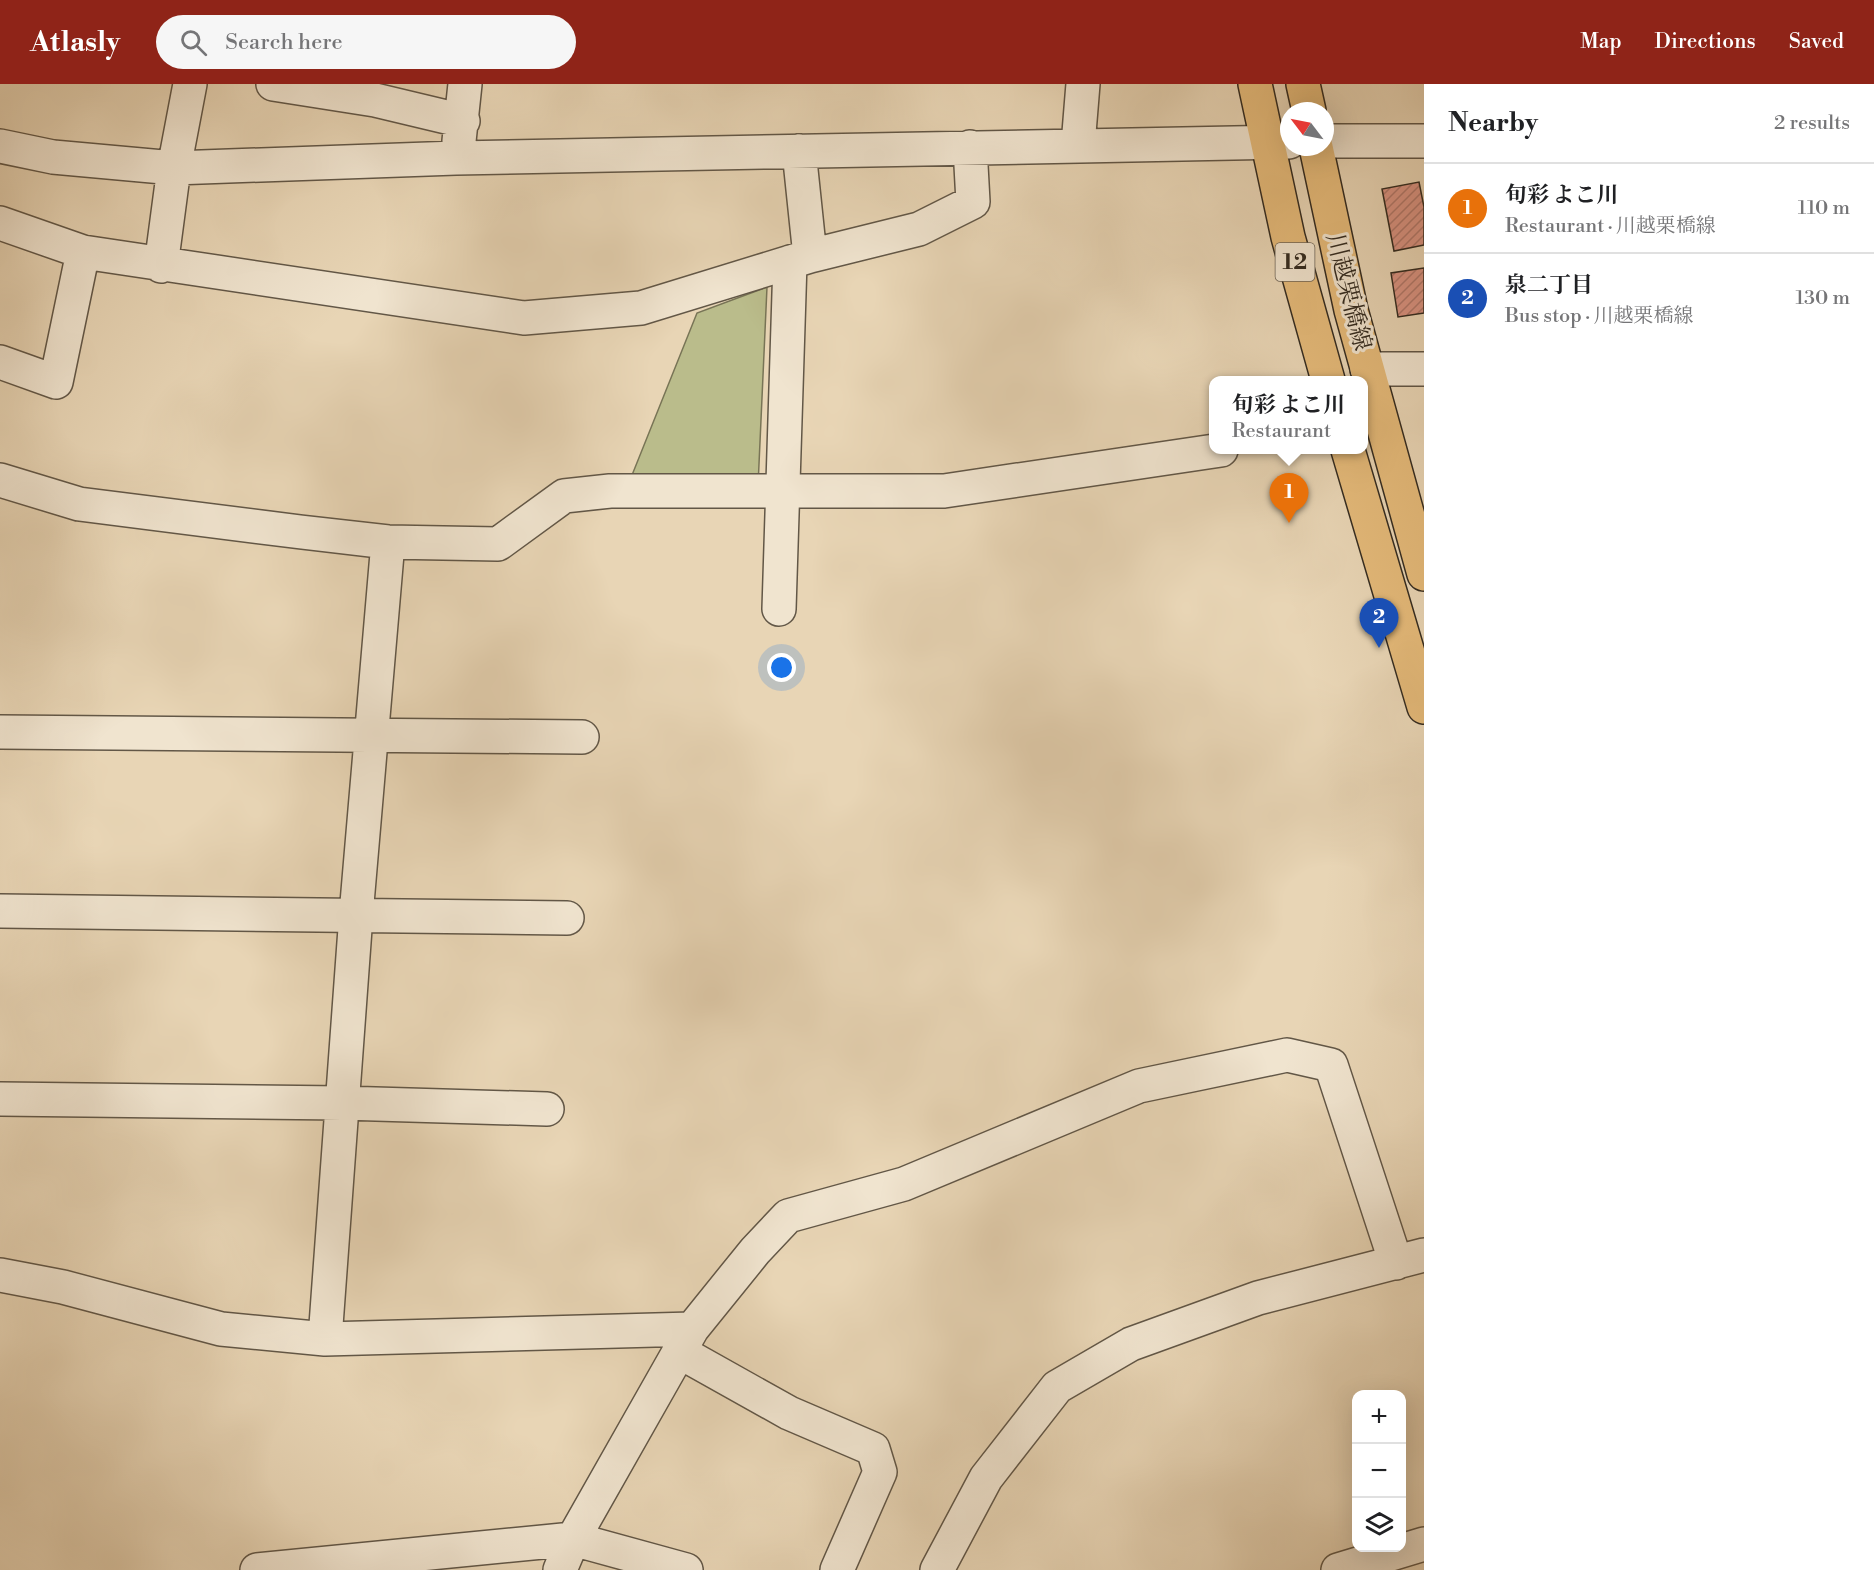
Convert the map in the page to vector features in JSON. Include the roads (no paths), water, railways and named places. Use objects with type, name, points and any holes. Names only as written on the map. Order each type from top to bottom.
[{"type":"main road","name":"川越栗橋線","points":[[1255,84],[1277,142],[1288,237],[1327,376]]},
{"type":"main road","points":[[1304,84],[1307,102]]},
{"type":"main road","name":"川越栗橋線","points":[[1318,156],[1332,236],[1424,574]]},
{"type":"main road","points":[[1349,454],[1424,707]]},
{"type":"street","points":[[161,266],[174,168],[190,84]]},
{"type":"street","points":[[273,84],[375,100],[463,121]]},
{"type":"street","points":[[456,158],[463,121],[465,84]]},
{"type":"street","points":[[1078,145],[1083,84]]},
{"type":"street","points":[[1334,141],[1424,141]]},
{"type":"street","points":[[0,146],[53,157],[174,168],[456,158],[1277,142]]},
{"type":"street","points":[[0,224],[83,252],[161,266],[524,318],[641,308],[800,259],[919,229],[973,202],[970,147]]},
{"type":"street","points":[[778,609],[782,490],[800,259],[799,151]]},
{"type":"street","points":[[0,362],[56,382],[83,252]]},
{"type":"street","points":[[1367,369],[1424,369]]},
{"type":"street","points":[[0,480],[79,504],[388,542],[498,544],[564,496],[610,491],[944,491],[1209,452]]},
{"type":"street","points":[[325,1339],[356,915],[388,542]]},
{"type":"street","points":[[0,732],[582,737]]},
{"type":"street","points":[[0,910],[567,918]]},
{"type":"street","points":[[560,1570],[573,1539],[686,1340],[755,1251],[788,1216],[904,1184],[1139,1086],[1287,1055],[1331,1065],[1410,1259],[1258,1298],[1131,1344],[1057,1387],[986,1478],[936,1570]]},
{"type":"street","points":[[0,1099],[342,1103],[547,1109]]},
{"type":"street","points":[[0,1275],[63,1287],[221,1329],[325,1339],[686,1340],[789,1413],[873,1449],[880,1472],[837,1570]]},
{"type":"street","points":[[257,1570],[344,1565],[573,1539],[686,1570]]},
{"type":"street","points":[[1338,1570],[1424,1544]]},
{"type":"place","name":"旬彩 よこ川","points":[[1289,523]]},
{"type":"place","name":"泉二丁目","points":[[1379,648]]}]
